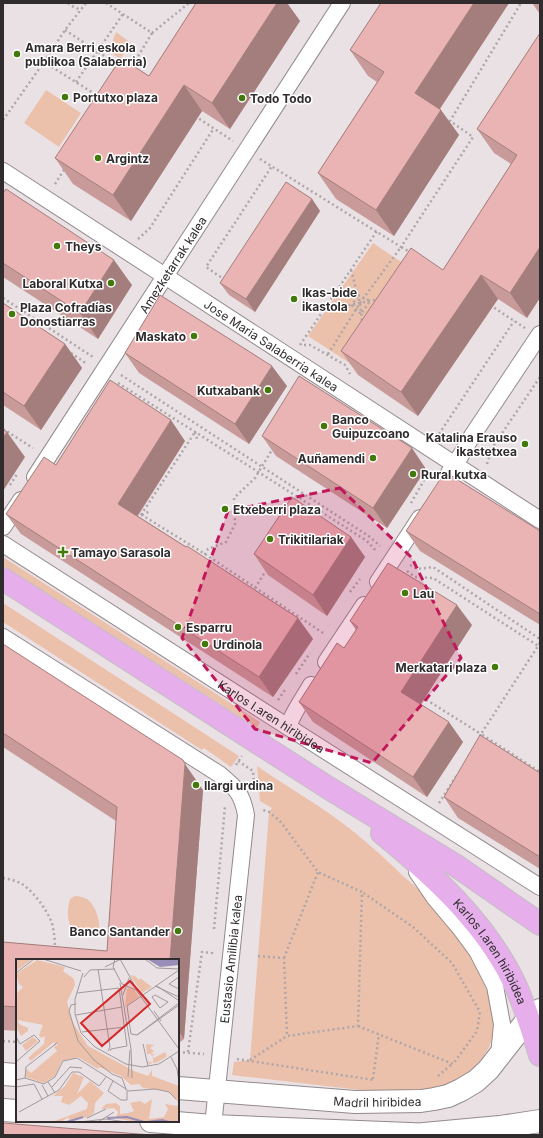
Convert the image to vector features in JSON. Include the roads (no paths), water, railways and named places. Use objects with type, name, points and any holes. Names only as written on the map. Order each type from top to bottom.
[{"type":"main road","name":"Karlos I.aren hiribidea","points":[[3,579],[327,787],[458,866],[540,924]]},
{"type":"main road","name":"Karlos I.aren hiribidea","points":[[327,787],[401,849],[450,894],[471,917],[503,962],[534,1014],[539,1053]]},
{"type":"main road","name":"Madril hiribidea","points":[[179,1088],[355,1102],[434,1100],[448,1096],[476,1081],[488,1070],[534,1014]]},
{"type":"main road","points":[[3,1074],[16,1075]]},
{"type":"main road","points":[[3,1110],[16,1111]]},
{"type":"main road","points":[[158,1122],[212,1130],[429,1134],[540,1122]]},
{"type":"street","name":"Amezketarrak kalea","points":[[3,527],[342,3]]},
{"type":"street","name":"Jose Maria Salaberria kalea","points":[[3,171],[540,520]]},
{"type":"street","points":[[442,484],[539,335]]},
{"type":"street","points":[[288,727],[298,707],[399,560],[429,504]]},
{"type":"street","name":"Karlos I.aren hiribidea","points":[[3,544],[540,887]]},
{"type":"street","name":"Eustasio Amilibia kalea","points":[[3,637],[212,770],[230,784],[242,798],[246,815],[212,1130]]},
{"type":"street","name":"Karlos I.aren hiribidea","points":[[401,849],[434,897],[477,951],[495,986],[502,1024],[499,1056]]},
{"type":"place","name":"Amara Berri eskola publikoa (Salaberria)","points":[[17,54]]},
{"type":"place","name":"Portutxo plaza","points":[[65,97]]},
{"type":"place","name":"Todo Todo","points":[[242,98]]},
{"type":"place","name":"Argintz","points":[[98,158]]},
{"type":"place","name":"Theys","points":[[57,246]]},
{"type":"place","name":"Laboral Kutxa","points":[[111,283]]},
{"type":"place","name":"Ikas-bide ikastola","points":[[294,299]]},
{"type":"place","name":"Plaza Cofradías Donostiarras","points":[[12,314]]},
{"type":"place","name":"Maskato","points":[[194,336]]},
{"type":"place","name":"Kutxabank","points":[[268,390]]},
{"type":"place","name":"Banco Guipuzcoano","points":[[324,426]]},
{"type":"place","name":"Katalina Erauso ikastetxea","points":[[525,444]]},
{"type":"place","name":"Auñamendi","points":[[373,458]]},
{"type":"place","name":"Rural kutxa","points":[[413,474]]},
{"type":"place","name":"Etxeberri plaza","points":[[225,509]]},
{"type":"place","name":"Trikitilariak","points":[[270,539]]},
{"type":"place","name":"Tamayo Sarasola","points":[[63,552]]},
{"type":"place","name":"Lau","points":[[405,593]]},
{"type":"place","name":"Esparru","points":[[178,627]]},
{"type":"place","name":"Urdinola","points":[[205,644]]},
{"type":"place","name":"Merkatari plaza","points":[[495,667]]},
{"type":"place","name":"Ilargi urdina","points":[[196,785]]},
{"type":"place","name":"Banco Santander","points":[[178,931]]}]
